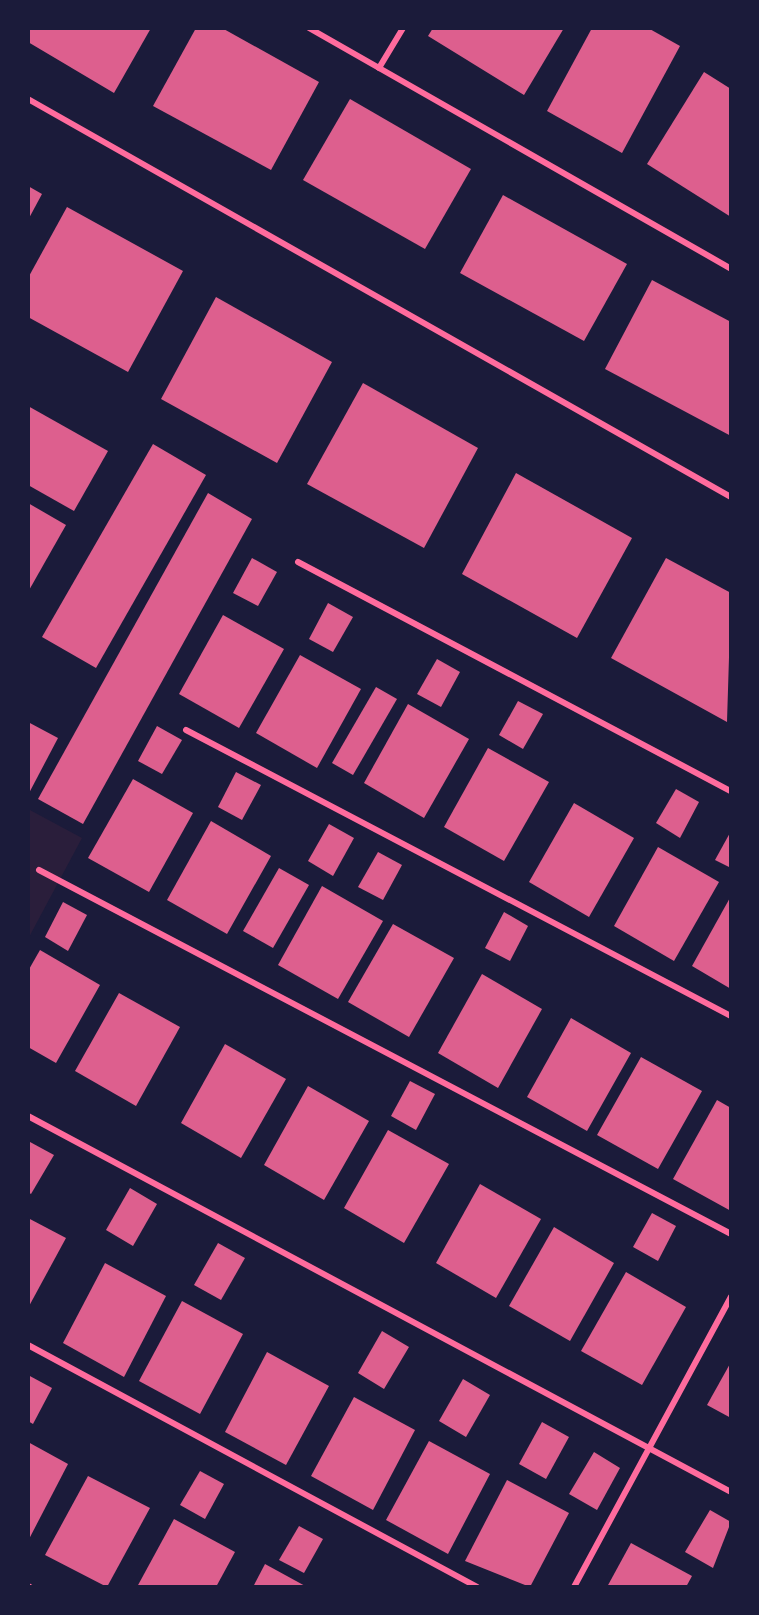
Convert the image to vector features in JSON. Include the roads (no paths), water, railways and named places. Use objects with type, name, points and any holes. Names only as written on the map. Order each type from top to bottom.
[{"type":"lane","points":[[309,28],[731,269]]},
{"type":"lane","points":[[379,68],[403,28]]},
{"type":"lane","points":[[28,99],[731,497]]},
{"type":"lane","points":[[298,562],[731,791]]},
{"type":"lane","points":[[186,730],[731,1016]]},
{"type":"lane","points":[[39,870],[731,1234]]},
{"type":"lane","points":[[28,1116],[731,1492]]},
{"type":"lane","points":[[574,1587],[731,1297]]},
{"type":"lane","points":[[28,1345],[477,1587]]}]
